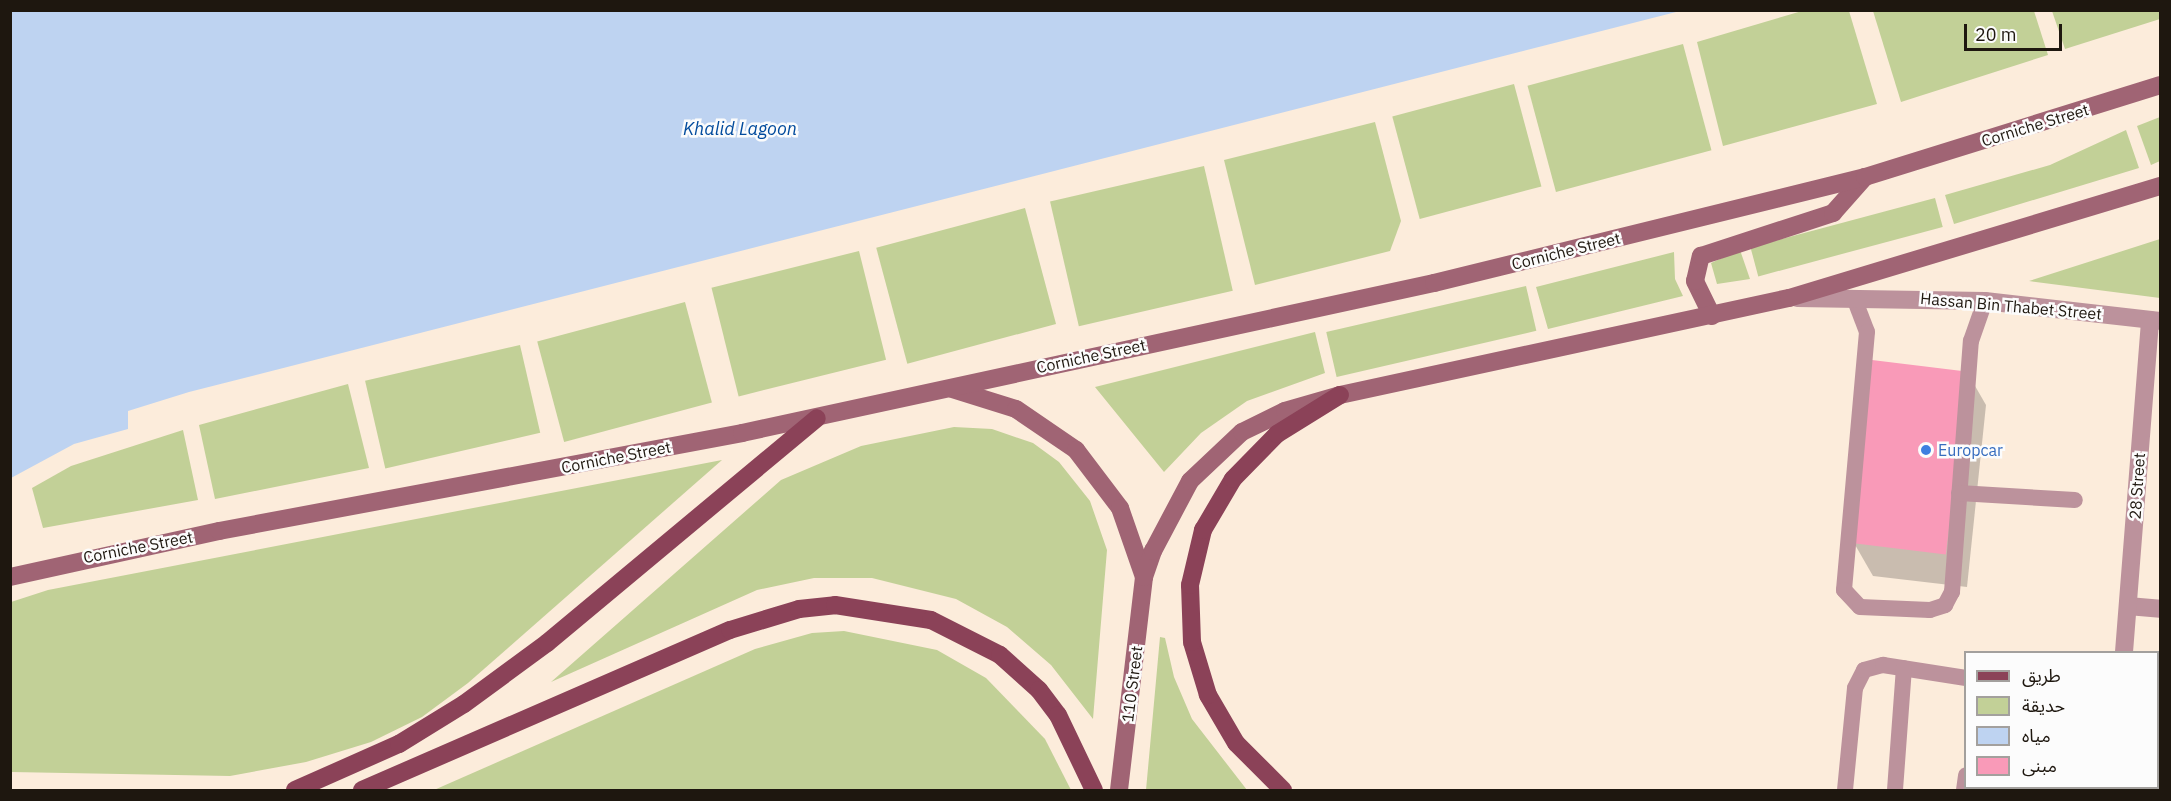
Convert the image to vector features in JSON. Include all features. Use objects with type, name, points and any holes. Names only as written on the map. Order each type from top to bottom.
[{"type":"main road","name":"Corniche Street","points":[[10,577],[197,535],[817,418],[946,387],[1434,283],[1865,177],[2160,85]]},
{"type":"main road","points":[[1712,316],[1695,281],[1701,256],[1833,213],[1865,177]]},
{"type":"main road","points":[[1144,577],[1177,502],[1222,446],[1263,420],[1340,395],[1789,298],[2160,186]]},
{"type":"main road","points":[[946,387],[1016,409],[1076,450],[1120,508],[1144,577]]},
{"type":"main road","points":[[1284,790],[1236,743],[1208,695],[1192,642],[1190,585],[1203,530],[1233,479],[1277,434],[1340,395]]},
{"type":"main road","points":[[295,790],[432,725],[547,643],[817,418]]},
{"type":"main road","name":"110 Street","points":[[1119,790],[1144,577]]},
{"type":"main road","points":[[362,790],[730,630],[799,609],[835,605],[906,613],[963,633],[1021,672],[1058,715],[1094,790]]},
{"type":"street","name":"Hassan Bin Thabet Street","points":[[1789,298],[1985,301],[2155,321]]},
{"type":"street","name":"28 Street","points":[[2124,651],[2155,321]]},
{"type":"street","points":[[2128,606],[2160,609]]},
{"type":"lane","points":[[1854,298],[1867,332],[1844,581],[1852,603],[1930,610],[1945,605],[1952,592],[1971,341],[1985,301]]},
{"type":"lane","points":[[1959,494],[2075,500]]},
{"type":"lane","points":[[1845,790],[1859,675],[1870,667],[1904,668],[1964,678]]},
{"type":"lane","points":[[1895,790],[1904,668]]},
{"type":"green space","points":[[1802,11],[1849,11],[1877,104],[1723,146],[1697,42]]},
{"type":"green space","points":[[1873,11],[2034,11],[2048,55],[1901,102]]},
{"type":"green space","points":[[2052,11],[2160,11],[2160,19],[2065,49]]},
{"type":"green space","points":[[1683,44],[1711,150],[1556,192],[1527,86]]},
{"type":"green space","points":[[1514,84],[1541,186],[1420,219],[1392,117]]},
{"type":"green space","points":[[2160,117],[2160,161],[2151,165],[2137,126]]},
{"type":"green space","points":[[1375,122],[1401,221],[1390,251],[1255,285],[1224,160]]},
{"type":"green space","points":[[2126,130],[2139,168],[1954,224],[1945,195],[2050,165]]},
{"type":"green space","points":[[1204,166],[1233,291],[1079,326],[1050,202]]},
{"type":"green space","points":[[1935,198],[1943,227],[1758,276],[1751,247]]},
{"type":"green space","points":[[1025,208],[1056,324],[907,364],[876,248]]},
{"type":"green space","points":[[2160,239],[2160,298],[2029,281]]},
{"type":"green space","points":[[1740,250],[1750,279],[1717,284],[1711,263]]},
{"type":"green space","points":[[859,251],[886,360],[739,396],[712,288]]},
{"type":"green space","points":[[1674,252],[1675,279],[1683,296],[1548,329],[1536,287]]},
{"type":"green space","points":[[1526,286],[1536,331],[1337,377],[1326,332]]},
{"type":"green space","points":[[685,302],[712,402],[564,442],[537,342]]},
{"type":"green space","points":[[1315,332],[1325,373],[1247,401],[1201,433],[1164,472],[1095,387]]},
{"type":"green space","points":[[520,345],[540,433],[385,468],[365,381]]},
{"type":"green space","points":[[348,384],[369,468],[215,499],[199,425]]},
{"type":"green space","points":[[954,427],[992,429],[1033,443],[1059,462],[1090,501],[1107,550],[1093,719],[1051,665],[1007,627],[956,599],[872,578],[814,578],[757,590],[551,682],[781,480],[861,446]]},
{"type":"green space","points":[[183,430],[198,500],[43,528],[32,488],[71,466]]},
{"type":"green space","points":[[722,460],[468,683],[422,717],[371,742],[306,762],[230,776],[11,772],[11,602],[48,590]]},
{"type":"green space","points":[[844,631],[937,650],[986,678],[1045,739],[1071,790],[434,790],[755,649],[812,633]]},
{"type":"green space","points":[[1160,637],[1165,638],[1174,677],[1192,719],[1247,790],[1146,790]]},
{"type":"water","name":"Khalid Lagoon","points":[[11,10],[1680,11],[189,392],[128,411],[128,429],[74,444],[11,478]]},
{"type":"building","points":[[1872,360],[1968,372],[1946,554],[1850,543]]},
{"type":"place","name":"Europcar","points":[[1926,450]]}]
